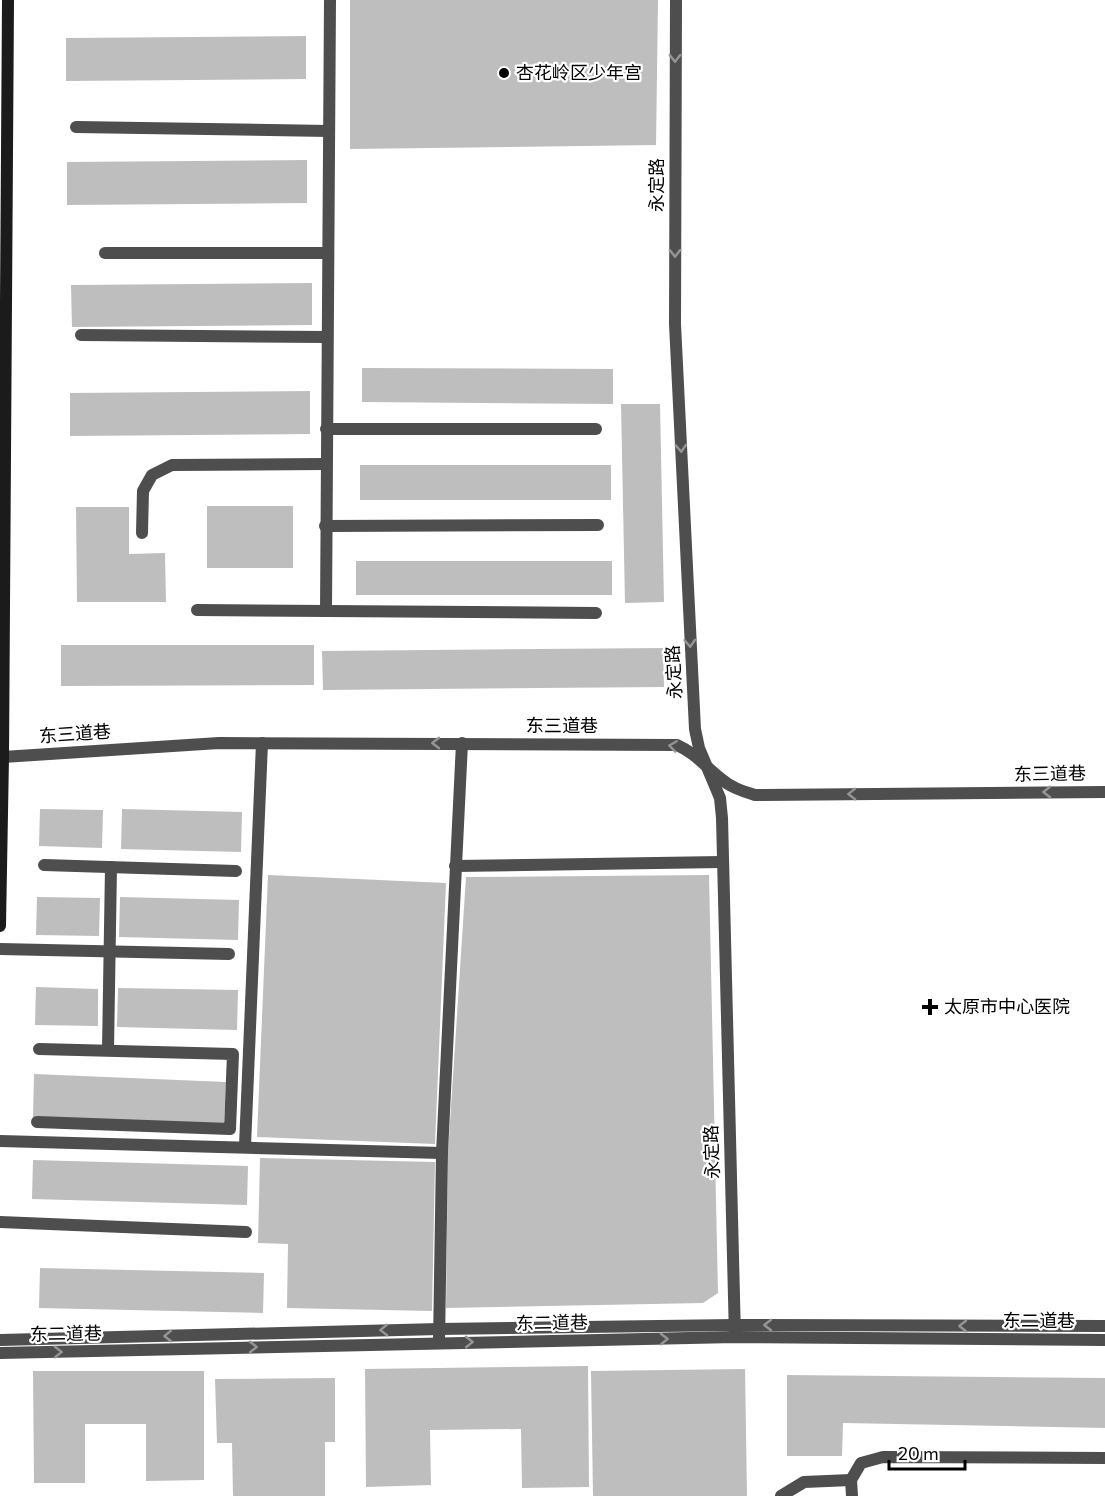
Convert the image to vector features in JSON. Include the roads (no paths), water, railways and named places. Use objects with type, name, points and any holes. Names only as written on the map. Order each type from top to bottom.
[{"type":"street","points":[[0,926],[8,0]]},
{"type":"street","points":[[326,611],[325,464],[330,0]]},
{"type":"street","name":"永定路","points":[[676,0],[675,335],[695,729],[705,764],[720,798],[735,1331]]},
{"type":"street","points":[[76,127],[329,131]]},
{"type":"street","points":[[105,253],[327,253]]},
{"type":"street","points":[[81,335],[326,337]]},
{"type":"street","points":[[326,429],[596,429]]},
{"type":"street","points":[[142,533],[143,491],[152,475],[172,465],[325,464]]},
{"type":"street","points":[[325,526],[598,525]]},
{"type":"street","points":[[197,610],[596,613]]},
{"type":"street","name":"东三道巷","points":[[2,757],[219,743],[677,745],[692,752],[721,779],[738,789],[755,795],[1105,792]]},
{"type":"street","points":[[245,1146],[262,743]]},
{"type":"street","points":[[439,1343],[442,1153],[462,743]]},
{"type":"street","points":[[455,866],[722,862]]},
{"type":"street","points":[[44,865],[236,872]]},
{"type":"street","points":[[108,1050],[111,867]]},
{"type":"street","points":[[0,948],[230,954]]},
{"type":"street","points":[[37,1122],[230,1130],[232,1054],[39,1048]]},
{"type":"street","points":[[0,1141],[442,1153]]},
{"type":"street","points":[[0,1222],[246,1232]]},
{"type":"street","name":"东二道巷","points":[[0,1353],[439,1343],[735,1331],[1105,1326]]},
{"type":"street","name":"东二道巷","points":[[0,1340],[439,1329],[735,1331],[1105,1340]]},
{"type":"street","points":[[852,1496],[851,1480],[861,1463],[883,1457],[1105,1458]]},
{"type":"street","points":[[781,1496],[804,1482],[851,1480]]},
{"type":"place","name":"杏花岭区少年宫","points":[[504,73]]},
{"type":"place","name":"太原市中心医院","points":[[930,1007]]}]
